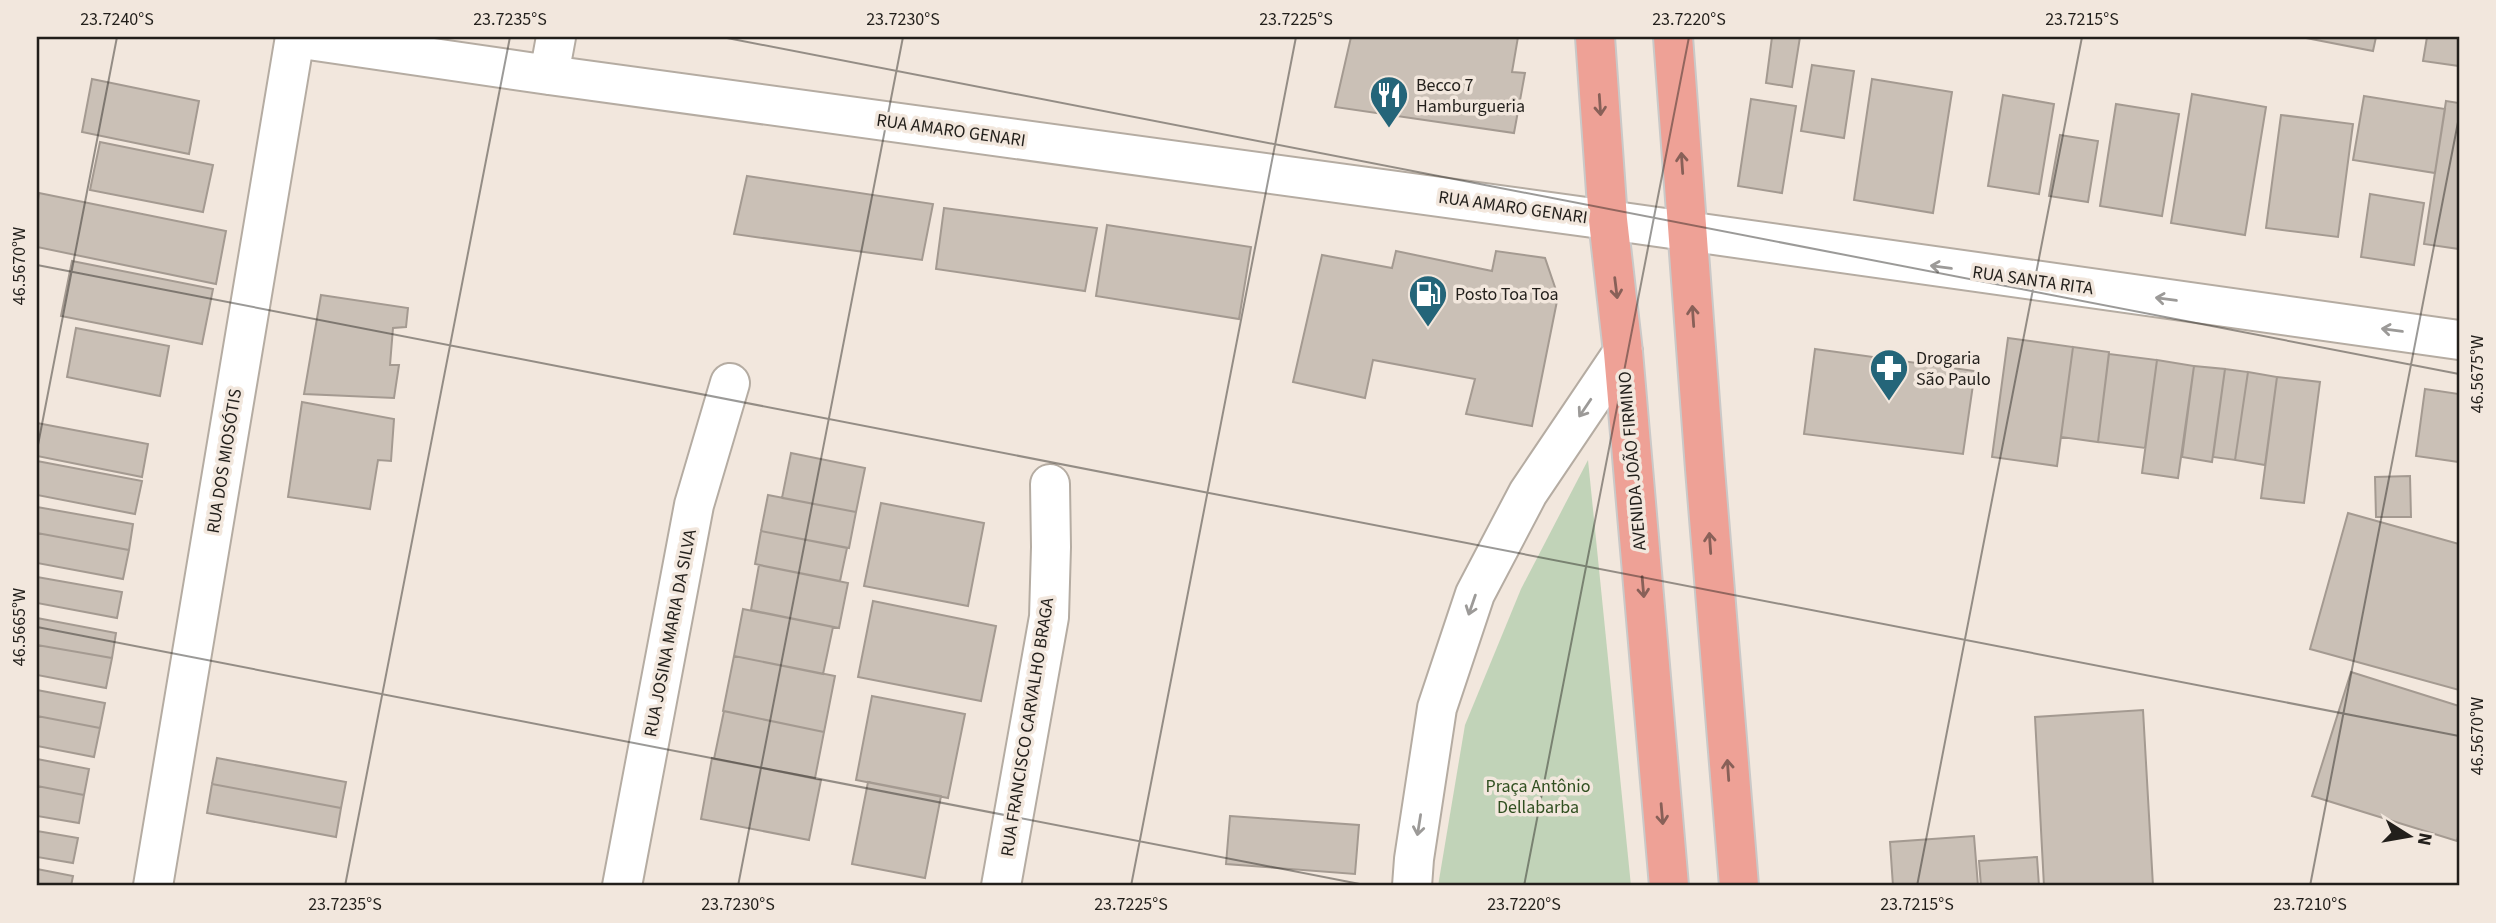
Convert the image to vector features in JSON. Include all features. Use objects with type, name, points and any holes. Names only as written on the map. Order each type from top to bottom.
[{"type":"main road","name":"AVENIDA JOÃO FIRMINO","points":[[1595,37],[1608,220],[1623,352],[1668,886]]},
{"type":"main road","points":[[1673,37],[1739,886]]},
{"type":"street","name":"RUA AMARO GENARI","points":[[295,37],[549,75],[1608,220]]},
{"type":"street","name":"RUA DOS MIOSÓTIS","points":[[153,886],[295,37]]},
{"type":"street","points":[[549,75],[556,37]]},
{"type":"street","name":"RUA SANTA RITA","points":[[1608,220],[2459,340]]},
{"type":"street","points":[[1412,886],[1437,708],[1475,594],[1528,493],[1623,352]]},
{"type":"street","name":"RUA JOSINA MARIA DA SILVA","points":[[622,886],[694,505],[730,383]]},
{"type":"street","name":"RUA FRANCISCO CARVALHO BRAGA","points":[[1001,886],[1049,617],[1050,484]]},
{"type":"green space","name":"Praça Antônio Dellabarba","points":[[1588,460],[1631,886],[1438,886],[1465,725],[1521,589]]},
{"type":"building","points":[[1351,37],[1518,37],[1512,72],[1525,73],[1514,133],[1335,107]]},
{"type":"building","points":[[1772,37],[1800,37],[1792,87],[1766,83]]},
{"type":"building","points":[[2301,37],[2376,37],[2373,51]]},
{"type":"building","points":[[2427,37],[2459,37],[2459,66],[2423,61]]},
{"type":"building","points":[[1812,65],[1854,71],[1844,138],[1801,131]]},
{"type":"building","points":[[92,79],[199,101],[189,154],[82,132]]},
{"type":"building","points":[[1872,79],[1952,92],[1933,213],[1854,200]]},
{"type":"building","points":[[2192,94],[2266,107],[2245,235],[2171,223]]},
{"type":"building","points":[[2003,95],[2054,104],[2039,194],[1988,186]]},
{"type":"building","points":[[2364,96],[2445,109],[2435,173],[2353,160]]},
{"type":"building","points":[[1751,99],[1796,106],[1782,193],[1738,186]]},
{"type":"building","points":[[2446,101],[2459,103],[2459,249],[2424,244]]},
{"type":"building","points":[[2116,104],[2179,114],[2162,216],[2100,206]]},
{"type":"building","points":[[2281,115],[2353,124],[2338,237],[2266,228]]},
{"type":"building","points":[[2060,135],[2098,141],[2088,202],[2049,196]]},
{"type":"building","points":[[100,142],[213,165],[203,212],[90,190]]},
{"type":"building","points":[[747,176],[933,204],[922,260],[734,234]]},
{"type":"building","points":[[39,193],[226,231],[216,284],[37,247]]},
{"type":"building","points":[[2370,194],[2424,203],[2414,265],[2361,257]]},
{"type":"building","points":[[944,208],[1097,228],[1085,291],[936,269]]},
{"type":"building","points":[[1107,225],[1251,247],[1239,319],[1096,296]]},
{"type":"building","name":"Posto Toa Toa","points":[[1396,251],[1492,271],[1496,251],[1545,258],[1558,296],[1532,426],[1466,414],[1475,379],[1373,360],[1365,398],[1293,382],[1322,255],[1392,268]]},
{"type":"building","points":[[72,261],[213,289],[202,344],[61,316]]},
{"type":"building","points":[[321,295],[408,308],[406,327],[393,328],[390,365],[399,365],[394,398],[304,394]]},
{"type":"building","points":[[76,328],[169,346],[160,396],[67,377]]},
{"type":"building","points":[[2008,338],[2073,347],[2057,466],[1992,457]]},
{"type":"building","points":[[2073,347],[2109,352],[2098,442],[2061,437]]},
{"type":"building","name":"Drogaria São Paulo","points":[[1815,349],[1975,371],[1963,454],[1804,434]]},
{"type":"building","points":[[2109,354],[2157,360],[2145,448],[2098,442]]},
{"type":"building","points":[[2157,360],[2194,366],[2178,478],[2142,473]]},
{"type":"building","points":[[2194,366],[2225,369],[2212,462],[2182,457]]},
{"type":"building","points":[[2225,369],[2248,372],[2235,460],[2213,457]]},
{"type":"building","points":[[2248,372],[2277,377],[2265,465],[2235,460]]},
{"type":"building","points":[[2277,377],[2320,382],[2304,503],[2261,498]]},
{"type":"building","points":[[2425,389],[2459,394],[2459,462],[2416,456]]},
{"type":"building","points":[[302,402],[394,419],[391,461],[378,460],[370,509],[288,497]]},
{"type":"building","points":[[37,423],[148,444],[142,477],[37,456]]},
{"type":"building","points":[[791,453],[865,468],[856,512],[782,498]]},
{"type":"building","points":[[37,461],[142,481],[135,514],[37,495]]},
{"type":"building","points":[[2410,476],[2411,517],[2376,517],[2375,477]]},
{"type":"building","points":[[768,495],[856,512],[849,548],[761,531]]},
{"type":"building","points":[[881,503],[984,523],[968,606],[864,586]]},
{"type":"building","points":[[37,507],[133,524],[129,550],[37,533]]},
{"type":"building","points":[[2348,513],[2459,544],[2459,690],[2310,649]]},
{"type":"building","points":[[761,531],[847,548],[840,581],[755,564]]},
{"type":"building","points":[[37,533],[129,550],[123,579],[37,563]]},
{"type":"building","points":[[759,565],[848,583],[839,628],[751,610]]},
{"type":"building","points":[[37,577],[122,592],[117,618],[37,603]]},
{"type":"building","points":[[873,601],[996,626],[981,701],[858,677]]},
{"type":"building","points":[[743,609],[833,627],[823,674],[734,656]]},
{"type":"building","points":[[37,618],[116,633],[112,658],[37,645]]},
{"type":"building","points":[[37,645],[112,658],[106,688],[37,675]]},
{"type":"building","points":[[734,656],[835,676],[824,732],[723,711]]},
{"type":"building","points":[[2351,672],[2459,706],[2457,841],[2312,796]]},
{"type":"building","points":[[37,690],[105,703],[100,728],[37,716]]},
{"type":"building","points":[[872,696],[965,714],[948,798],[856,780]]},
{"type":"building","points":[[2143,710],[2153,886],[2044,886],[2035,717]]},
{"type":"building","points":[[724,711],[824,732],[815,778],[714,759]]},
{"type":"building","points":[[37,716],[100,728],[94,757],[37,746]]},
{"type":"building","points":[[217,758],[346,782],[341,808],[212,784]]},
{"type":"building","points":[[712,758],[821,780],[809,840],[701,819]]},
{"type":"building","points":[[37,759],[89,769],[84,795],[37,786]]},
{"type":"building","points":[[868,782],[941,796],[925,878],[852,864]]},
{"type":"building","points":[[212,784],[341,808],[336,837],[207,813]]},
{"type":"building","points":[[37,786],[84,795],[79,823],[37,816]]},
{"type":"building","points":[[1230,816],[1359,825],[1355,874],[1226,864]]},
{"type":"building","points":[[37,831],[78,838],[73,863],[37,857]]},
{"type":"building","points":[[1974,836],[1978,886],[1893,886],[1890,842]]},
{"type":"building","points":[[2037,857],[2039,886],[1981,886],[1979,861]]},
{"type":"building","points":[[37,869],[73,876],[71,886],[37,886]]},
{"type":"place","name":"Becco 7 Hamburgueria","points":[[1389,129]]},
{"type":"place","name":"Posto Toa Toa","points":[[1428,328]]},
{"type":"place","name":"Drogaria São Paulo","points":[[1889,402]]}]
